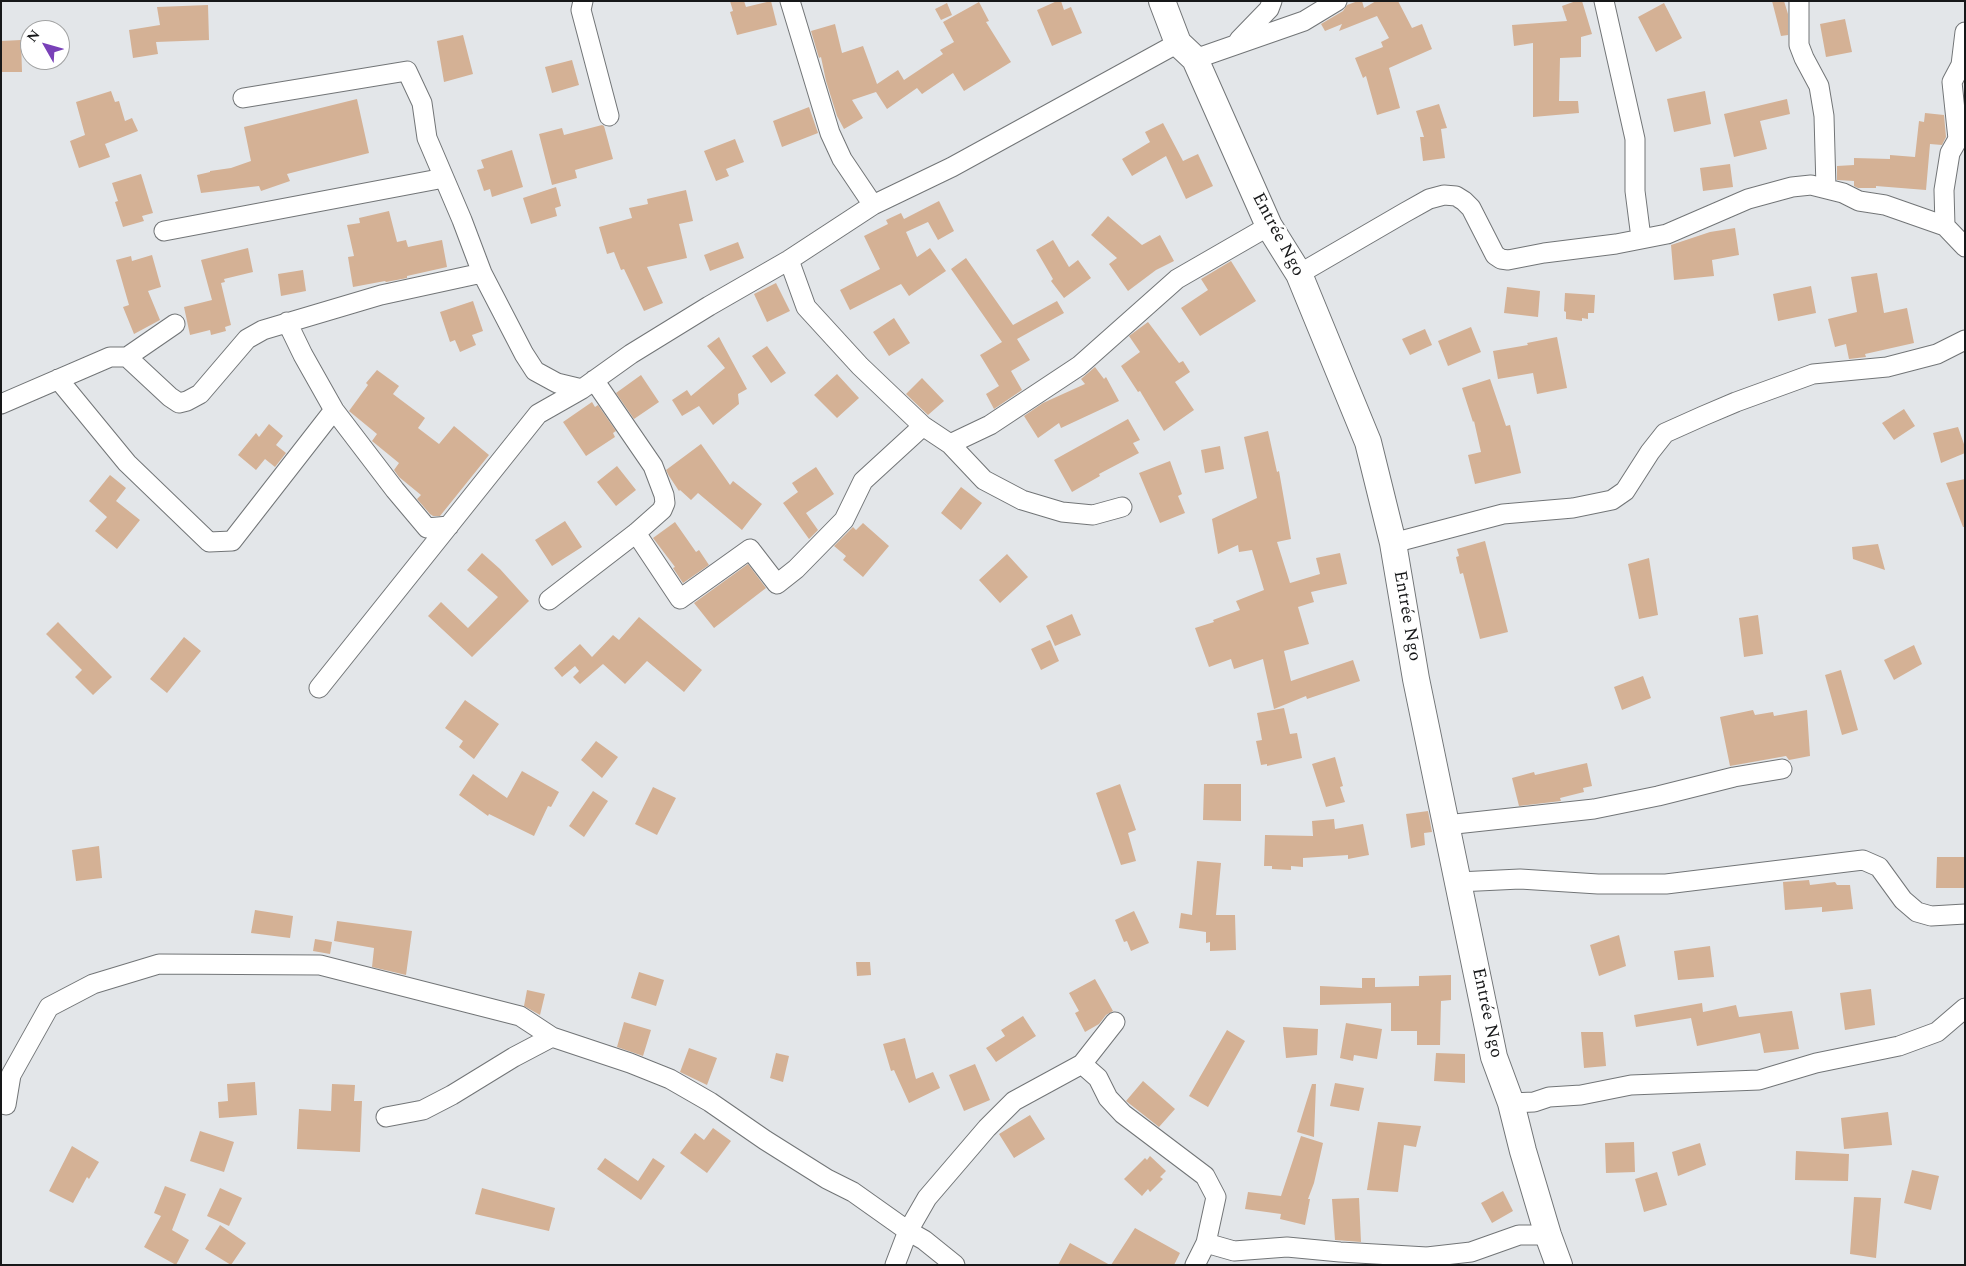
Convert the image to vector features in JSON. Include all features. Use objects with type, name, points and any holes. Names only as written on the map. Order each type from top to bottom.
[{"type":"street","points":[[583,1],[582,10],[609,116]]},
{"type":"street","points":[[790,1],[830,133],[842,159],[873,205]]},
{"type":"street","name":"Entrée Ngo","points":[[1162,1],[1268,226],[1299,274],[1368,442],[1393,543],[1416,679],[1494,1057],[1511,1103],[1522,1151],[1548,1235],[1560,1265]]},
{"type":"street","points":[[1236,43],[1269,9],[1272,1]]},
{"type":"street","points":[[318,688],[538,414],[588,385],[630,354],[790,260],[873,205],[1186,51],[1236,43],[1304,20],[1337,1]]},
{"type":"street","points":[[1604,1],[1635,139],[1635,191],[1641,238]]},
{"type":"street","points":[[1799,1],[1799,45],[1819,86],[1824,116],[1826,188]]},
{"type":"street","points":[[1945,226],[1944,190],[1950,153],[1961,136],[1953,104],[1952,82],[1961,65],[1965,32]]},
{"type":"street","points":[[243,98],[407,72],[422,103],[427,138],[482,273],[524,354],[535,371],[557,383],[588,385],[653,466],[664,495],[662,510],[636,533],[549,600]]},
{"type":"street","points":[[164,231],[444,178]]},
{"type":"street","points":[[1299,274],[1412,208],[1429,199],[1444,195],[1456,196],[1471,208],[1496,255],[1501,259],[1508,260],[1544,253],[1616,244],[1668,234],[1748,199],[1792,187],[1811,185],[1826,188],[1859,201],[1885,205],[1945,226],[1965,247]]},
{"type":"street","points":[[950,444],[990,425],[1079,366],[1177,279],[1268,226]]},
{"type":"street","points":[[790,260],[806,307],[860,366],[923,426],[950,444],[984,480],[1022,500],[1062,512],[1093,515],[1122,507]]},
{"type":"street","points":[[1,404],[110,356],[127,358],[170,397],[179,403],[187,401],[200,394],[247,339],[263,330],[381,295],[482,273]]},
{"type":"street","points":[[287,322],[334,410],[395,490],[427,528],[449,526]]},
{"type":"street","points":[[127,358],[175,324]]},
{"type":"street","points":[[1393,543],[1504,514],[1573,508],[1612,500],[1625,491],[1650,452],[1665,433],[1736,402],[1813,374],[1887,367],[1937,354],[1965,340]]},
{"type":"street","points":[[58,379],[126,463],[208,542],[232,541],[334,410]]},
{"type":"street","points":[[636,533],[680,600],[750,549],[777,584],[796,569],[844,520],[863,481],[923,426]]},
{"type":"street","points":[[1446,825],[1594,809],[1658,796],[1734,777],[1782,769]]},
{"type":"street","points":[[1458,882],[1520,879],[1598,884],[1666,884],[1863,860],[1879,867],[1903,900],[1917,912],[1931,916],[1965,914]]},
{"type":"street","points":[[6,1105],[11,1075],[49,1008],[93,984],[159,964],[320,965],[520,1016],[552,1037],[630,1063],[670,1080],[710,1102],[765,1140],[827,1179],[854,1192],[908,1231],[924,1240],[955,1265]]},
{"type":"street","points":[[1511,1103],[1534,1102],[1639,1084],[1759,1080],[1816,1063],[1899,1046],[1937,1032],[1965,1008]]},
{"type":"street","points":[[895,1265],[908,1231],[927,1198],[986,1128],[1014,1101],[1082,1064],[1115,1022]]},
{"type":"street","points":[[386,1117],[423,1110],[552,1037]]},
{"type":"street","points":[[1082,1064],[1098,1078],[1108,1098],[1123,1114],[1205,1176],[1216,1197],[1206,1243],[1195,1265]]},
{"type":"street","points":[[1206,1243],[1234,1251],[1286,1247],[1427,1257],[1471,1252],[1519,1235],[1548,1235]]},
{"type":"building","points":[[730,1],[744,1],[746,7],[771,1],[777,25],[737,35],[730,12],[733,11]]},
{"type":"building","points":[[1061,1],[1064,10],[1071,7],[1082,33],[1052,46],[1037,10]]},
{"type":"building","points":[[1362,1],[1364,8],[1376,1],[1398,1],[1412,28],[1422,24],[1432,49],[1389,68],[1400,108],[1377,115],[1366,76],[1363,78],[1355,58],[1383,47],[1381,42],[1389,38],[1377,16],[1339,31],[1342,24],[1325,31],[1321,24],[1343,11],[1347,5]]},
{"type":"building","points":[[1582,1],[1592,34],[1581,37],[1581,57],[1560,58],[1559,101],[1578,101],[1579,113],[1533,117],[1533,43],[1514,46],[1512,25],[1567,21],[1562,6]]},
{"type":"building","points":[[1772,1],[1784,1],[1788,14],[1788,35],[1781,36]]},
{"type":"building","points":[[979,2],[989,21],[986,22],[1011,62],[964,91],[953,73],[922,94],[917,88],[887,109],[876,92],[852,100],[863,118],[844,129],[837,116],[821,57],[819,58],[811,31],[835,24],[842,53],[863,46],[877,84],[898,70],[904,80],[943,54],[940,50],[954,42],[943,22]]},
{"type":"building","points":[[947,3],[952,15],[941,20],[935,9]]},
{"type":"building","points":[[1664,3],[1682,38],[1656,52],[1638,17]]},
{"type":"building","points":[[208,5],[209,40],[156,42],[158,54],[133,58],[129,30],[160,25],[157,7]]},
{"type":"building","points":[[1845,19],[1852,52],[1826,57],[1820,24]]},
{"type":"building","points":[[463,35],[473,74],[444,82],[437,41]]},
{"type":"building","points":[[20,40],[20,70],[22,72],[1,72],[1,41]]},
{"type":"building","points":[[572,60],[579,85],[552,93],[545,67]]},
{"type":"building","points":[[111,91],[115,102],[119,101],[125,121],[132,118],[138,131],[105,144],[110,157],[79,168],[70,141],[85,135],[76,102]]},
{"type":"building","points":[[1705,91],[1711,124],[1674,132],[1667,99]]},
{"type":"building","points":[[357,99],[369,153],[287,174],[290,181],[261,191],[259,186],[201,193],[197,175],[231,168],[251,161],[244,127]]},
{"type":"building","points":[[1787,99],[1790,114],[1760,121],[1767,149],[1734,157],[1724,114]]},
{"type":"building","points":[[1439,104],[1447,128],[1441,129],[1445,158],[1423,161],[1420,137],[1424,137],[1416,111]]},
{"type":"building","points":[[809,107],[818,133],[782,147],[773,121]]},
{"type":"building","points":[[1925,113],[1944,115],[1946,137],[1942,145],[1930,144],[1926,190],[1876,186],[1876,188],[1858,188],[1854,186],[1854,181],[1837,180],[1837,166],[1854,165],[1854,158],[1890,159],[1890,155],[1915,157],[1919,121],[1924,122]]},
{"type":"building","points":[[1163,123],[1183,161],[1198,154],[1213,186],[1186,199],[1166,156],[1132,176],[1122,159],[1150,142],[1145,132]]},
{"type":"building","points":[[604,126],[613,159],[575,170],[577,178],[552,185],[539,134],[562,128],[564,135]]},
{"type":"building","points":[[735,139],[744,162],[726,169],[729,176],[716,181],[704,151]]},
{"type":"building","points":[[512,150],[523,187],[492,197],[490,189],[484,191],[477,170],[484,168],[481,160]]},
{"type":"building","points":[[1730,164],[1733,187],[1703,191],[1700,168]]},
{"type":"building","points":[[141,174],[153,213],[142,216],[144,221],[123,227],[115,202],[118,201],[112,183]]},
{"type":"building","points":[[556,187],[561,206],[555,208],[557,216],[531,224],[523,198]]},
{"type":"building","points":[[686,190],[693,221],[679,224],[687,258],[647,267],[663,303],[644,311],[624,269],[621,270],[614,252],[607,254],[599,227],[632,218],[629,208],[648,204],[647,199]]},
{"type":"building","points":[[939,201],[954,231],[938,240],[928,222],[906,232],[917,257],[930,248],[946,271],[909,296],[901,284],[850,310],[840,290],[880,269],[864,236],[888,224],[886,220],[901,213],[904,219]]},
{"type":"building","points":[[389,211],[397,242],[406,240],[408,247],[442,240],[447,267],[407,276],[407,278],[353,287],[348,257],[354,256],[347,225],[360,223],[359,218]]},
{"type":"building","points":[[1108,216],[1142,245],[1160,235],[1174,261],[1156,270],[1128,291],[1109,264],[1117,258],[1091,235]]},
{"type":"building","points":[[1735,228],[1739,255],[1712,260],[1714,276],[1674,280],[1671,245],[1710,232]]},
{"type":"building","points":[[1053,240],[1069,267],[1078,260],[1091,278],[1064,298],[1051,281],[1053,279],[1036,250]]},
{"type":"building","points":[[738,242],[744,258],[710,271],[704,255]]},
{"type":"building","points":[[248,248],[253,272],[224,279],[225,282],[221,283],[231,325],[225,327],[226,331],[211,335],[210,330],[190,335],[184,307],[212,300],[201,260]]},
{"type":"building","points":[[152,255],[161,287],[148,291],[160,320],[134,334],[123,307],[129,305],[116,260],[131,256],[132,261]]},
{"type":"building","points":[[966,258],[1013,325],[1057,301],[1064,313],[1017,339],[1030,360],[1011,371],[1022,390],[994,409],[986,394],[999,386],[980,355],[1002,342],[951,269]]},
{"type":"building","points":[[1231,261],[1256,301],[1200,336],[1181,308],[1208,290],[1201,279]]},
{"type":"building","points":[[303,270],[306,291],[281,296],[278,274]]},
{"type":"building","points":[[1877,273],[1884,313],[1907,308],[1914,343],[1865,354],[1866,357],[1849,359],[1846,344],[1835,347],[1828,319],[1857,312],[1851,277]]},
{"type":"building","points":[[776,283],[790,311],[767,322],[754,294]]},
{"type":"building","points":[[1811,286],[1816,313],[1778,321],[1773,294]]},
{"type":"building","points":[[1507,287],[1540,291],[1538,317],[1504,313]]},
{"type":"building","points":[[1565,293],[1595,295],[1594,313],[1588,313],[1588,319],[1582,318],[1582,321],[1566,319],[1566,312],[1564,311]]},
{"type":"building","points":[[473,301],[483,331],[472,335],[476,345],[460,352],[455,340],[450,342],[440,312]]},
{"type":"building","points":[[894,318],[910,343],[889,356],[873,332]]},
{"type":"building","points":[[1148,322],[1179,363],[1183,361],[1190,372],[1175,382],[1194,410],[1164,431],[1140,391],[1138,392],[1121,366],[1140,352],[1129,336]]},
{"type":"building","points":[[1471,327],[1481,352],[1448,366],[1438,341]]},
{"type":"building","points":[[1425,329],[1432,345],[1410,355],[1402,339]]},
{"type":"building","points":[[719,337],[747,389],[738,394],[739,404],[713,425],[699,406],[682,416],[672,400],[687,390],[691,396],[725,368],[707,346]]},
{"type":"building","points":[[1557,337],[1567,388],[1537,394],[1533,373],[1498,379],[1493,351],[1528,345],[1527,343]]},
{"type":"building","points":[[767,346],[786,373],[771,383],[752,356]]},
{"type":"building","points":[[1095,367],[1104,379],[1106,377],[1119,401],[1061,428],[1059,423],[1038,438],[1024,416],[1043,403],[1085,384],[1081,379]]},
{"type":"building","points":[[377,370],[399,386],[393,394],[425,418],[418,428],[439,444],[454,426],[489,455],[440,516],[430,514],[417,499],[421,495],[399,477],[394,470],[399,463],[372,441],[377,434],[349,411],[368,385],[366,383]]},
{"type":"building","points":[[837,374],[859,398],[837,418],[814,395]]},
{"type":"building","points":[[641,375],[659,402],[634,419],[616,393]]},
{"type":"building","points":[[922,378],[944,401],[928,415],[906,394]]},
{"type":"building","points":[[1490,379],[1506,426],[1510,425],[1521,473],[1475,484],[1468,455],[1481,452],[1474,421],[1462,388]]},
{"type":"building","points":[[592,402],[595,407],[598,405],[616,431],[613,433],[615,437],[586,456],[563,422]]},
{"type":"building","points":[[1904,409],[1915,426],[1894,440],[1882,423]]},
{"type":"building","points":[[1128,419],[1140,440],[1133,443],[1139,453],[1099,474],[1100,476],[1072,492],[1054,460]]},
{"type":"building","points":[[269,424],[283,436],[276,445],[286,453],[275,467],[265,459],[256,470],[238,455],[256,433],[259,437]]},
{"type":"building","points":[[1958,427],[1965,447],[1965,453],[1941,463],[1933,433]]},
{"type":"building","points":[[1268,431],[1277,472],[1279,471],[1291,539],[1277,542],[1290,583],[1320,574],[1316,558],[1340,553],[1347,584],[1311,592],[1314,602],[1298,607],[1309,644],[1284,651],[1291,681],[1353,660],[1360,681],[1307,699],[1306,696],[1274,709],[1263,659],[1234,669],[1231,659],[1209,667],[1195,628],[1240,610],[1236,601],[1264,590],[1252,550],[1239,552],[1238,545],[1218,554],[1212,519],[1257,498],[1244,437]]},
{"type":"building","points":[[701,444],[730,485],[733,481],[762,504],[742,530],[698,493],[691,500],[679,491],[666,470]]},
{"type":"building","points":[[1220,446],[1224,469],[1205,473],[1201,450]]},
{"type":"building","points":[[1170,461],[1182,494],[1178,496],[1185,513],[1160,523],[1139,473]]},
{"type":"building","points":[[617,466],[636,490],[616,506],[597,482]]},
{"type":"building","points":[[816,467],[834,494],[806,513],[818,530],[809,539],[783,503],[798,492],[792,483]]},
{"type":"building","points":[[110,475],[126,488],[116,501],[140,520],[117,549],[95,531],[107,517],[89,501]]},
{"type":"building","points":[[1965,479],[1965,527],[1963,527],[1946,483]]},
{"type":"building","points":[[961,487],[982,503],[961,530],[941,513]]},
{"type":"building","points":[[565,521],[582,547],[552,566],[535,540]]},
{"type":"building","points":[[675,522],[696,552],[699,550],[709,565],[683,583],[673,568],[675,567],[653,538]]},
{"type":"building","points":[[863,523],[889,546],[863,577],[843,560],[846,556],[834,546],[853,527],[856,530]]},
{"type":"building","points":[[1485,541],[1508,632],[1480,639],[1463,573],[1460,574],[1456,557],[1459,556],[1457,549]]},
{"type":"building","points":[[1878,544],[1885,570],[1853,559],[1852,547]]},
{"type":"building","points":[[482,553],[500,569],[529,601],[472,657],[428,616],[441,602],[468,628],[498,597],[467,570]]},
{"type":"building","points":[[1007,554],[1028,577],[1000,603],[979,580]]},
{"type":"building","points":[[1649,558],[1658,615],[1639,619],[1628,564]]},
{"type":"building","points":[[748,564],[766,588],[714,628],[694,603]]},
{"type":"building","points":[[1072,614],[1081,635],[1055,646],[1046,626]]},
{"type":"building","points":[[1758,615],[1763,654],[1744,657],[1739,618]]},
{"type":"building","points":[[639,617],[702,670],[684,692],[647,661],[625,684],[603,664],[580,684],[573,677],[579,671],[575,666],[562,677],[554,668],[580,644],[592,657],[613,635],[619,640]]},
{"type":"building","points":[[58,622],[112,677],[93,695],[75,677],[82,670],[46,634]]},
{"type":"building","points":[[184,637],[201,651],[167,693],[150,679]]},
{"type":"building","points":[[1050,640],[1059,661],[1041,670],[1031,649]]},
{"type":"building","points":[[1914,645],[1922,664],[1894,680],[1884,660]]},
{"type":"building","points":[[1841,670],[1858,730],[1842,735],[1825,675]]},
{"type":"building","points":[[1643,676],[1651,698],[1622,710],[1614,687]]},
{"type":"building","points":[[465,700],[499,724],[474,759],[459,747],[463,741],[445,728]]},
{"type":"building","points":[[1284,708],[1290,734],[1297,733],[1302,758],[1267,766],[1267,764],[1261,765],[1256,741],[1262,740],[1257,713]]},
{"type":"building","points":[[1753,710],[1755,715],[1773,712],[1774,716],[1807,710],[1810,756],[1789,760],[1786,756],[1730,766],[1720,717]]},
{"type":"building","points":[[596,741],[618,757],[602,778],[581,760]]},
{"type":"building","points":[[1335,757],[1343,786],[1340,787],[1345,802],[1326,807],[1312,764]]},
{"type":"building","points":[[1587,763],[1592,786],[1583,788],[1584,792],[1560,798],[1561,801],[1519,806],[1512,778],[1534,772],[1535,775]]},
{"type":"building","points":[[522,771],[559,792],[551,807],[548,806],[534,836],[489,814],[488,816],[459,795],[473,774],[507,798]]},
{"type":"building","points":[[1120,784],[1136,830],[1128,833],[1136,861],[1121,865],[1096,793]]},
{"type":"building","points":[[1204,784],[1241,784],[1241,821],[1203,820]]},
{"type":"building","points":[[653,787],[676,798],[657,835],[635,824]]},
{"type":"building","points":[[593,791],[608,801],[584,837],[569,826]]},
{"type":"building","points":[[1428,811],[1432,832],[1424,833],[1425,845],[1411,848],[1406,814]]},
{"type":"building","points":[[1334,819],[1335,829],[1363,824],[1369,855],[1348,859],[1348,855],[1303,858],[1303,867],[1291,866],[1291,870],[1272,869],[1272,866],[1264,866],[1265,835],[1313,836],[1312,821]]},
{"type":"building","points":[[99,846],[102,878],[76,881],[72,850]]},
{"type":"building","points":[[1937,857],[1965,857],[1965,888],[1936,888]]},
{"type":"building","points":[[1197,861],[1221,863],[1216,915],[1235,915],[1236,950],[1210,951],[1210,942],[1206,943],[1206,932],[1179,928],[1181,913],[1192,915]]},
{"type":"building","points":[[1809,880],[1810,885],[1835,882],[1837,885],[1850,885],[1853,909],[1822,912],[1822,907],[1785,910],[1783,882]]},
{"type":"building","points":[[255,910],[293,916],[290,938],[251,933]]},
{"type":"building","points":[[1134,911],[1149,943],[1131,951],[1127,941],[1124,942],[1115,920]]},
{"type":"building","points":[[337,921],[412,931],[406,975],[372,967],[374,948],[334,941]]},
{"type":"building","points":[[1619,935],[1626,966],[1599,976],[1590,945]]},
{"type":"building","points":[[315,939],[332,942],[330,954],[313,951]]},
{"type":"building","points":[[1710,946],[1714,977],[1678,980],[1674,951]]},
{"type":"building","points":[[856,962],[870,962],[871,975],[857,976]]},
{"type":"building","points":[[639,972],[664,980],[656,1006],[631,998]]},
{"type":"building","points":[[1451,975],[1451,1000],[1441,1001],[1440,1045],[1417,1045],[1417,1031],[1391,1031],[1391,1003],[1320,1005],[1320,986],[1362,988],[1362,978],[1375,978],[1375,987],[1419,986],[1419,976]]},
{"type":"building","points":[[1095,979],[1113,1011],[1106,1015],[1099,1024],[1085,1032],[1075,1013],[1079,1011],[1069,993]]},
{"type":"building","points":[[1871,989],[1875,1025],[1845,1030],[1840,993]]},
{"type":"building","points":[[527,990],[545,994],[540,1015],[524,1006]]},
{"type":"building","points":[[1702,1003],[1703,1012],[1736,1005],[1739,1017],[1792,1011],[1799,1049],[1764,1053],[1760,1033],[1697,1046],[1691,1018],[1636,1027],[1634,1015]]},
{"type":"building","points":[[1023,1016],[1036,1036],[996,1062],[986,1048],[1005,1036],[1001,1030]]},
{"type":"building","points":[[624,1022],[651,1030],[643,1056],[617,1047]]},
{"type":"building","points":[[1346,1023],[1382,1029],[1377,1059],[1354,1055],[1353,1061],[1340,1058]]},
{"type":"building","points":[[1283,1027],[1318,1029],[1317,1055],[1286,1058]]},
{"type":"building","points":[[1227,1030],[1245,1041],[1208,1107],[1189,1096]]},
{"type":"building","points":[[1581,1032],[1603,1032],[1606,1066],[1584,1068]]},
{"type":"building","points":[[905,1038],[916,1079],[933,1072],[940,1088],[909,1103],[894,1070],[891,1071],[883,1044]]},
{"type":"building","points":[[689,1048],[717,1058],[707,1085],[680,1072]]},
{"type":"building","points":[[776,1053],[789,1056],[783,1082],[770,1078]]},
{"type":"building","points":[[1436,1053],[1465,1054],[1465,1083],[1434,1081]]},
{"type":"building","points":[[975,1064],[990,1100],[964,1111],[949,1075]]},
{"type":"building","points":[[1143,1081],[1175,1109],[1159,1127],[1126,1101]]},
{"type":"building","points":[[255,1082],[257,1115],[219,1118],[218,1102],[228,1101],[227,1084]]},
{"type":"building","points":[[1335,1083],[1364,1088],[1359,1111],[1330,1106]]},
{"type":"building","points":[[332,1084],[355,1085],[354,1101],[362,1101],[360,1152],[297,1149],[299,1109],[331,1111]]},
{"type":"building","points":[[1312,1084],[1316,1084],[1314,1137],[1297,1132]]},
{"type":"building","points":[[1888,1112],[1892,1145],[1844,1149],[1841,1118]]},
{"type":"building","points":[[1030,1115],[1045,1139],[1014,1158],[999,1134]]},
{"type":"building","points":[[1378,1122],[1421,1126],[1416,1147],[1404,1145],[1398,1192],[1367,1190]]},
{"type":"building","points":[[713,1128],[731,1141],[707,1173],[680,1153],[695,1133],[704,1140]]},
{"type":"building","points":[[200,1131],[234,1142],[224,1172],[190,1161]]},
{"type":"building","points":[[1301,1136],[1323,1143],[1314,1183],[1308,1199],[1310,1199],[1305,1225],[1280,1219],[1281,1214],[1245,1209],[1248,1192],[1281,1196]]},
{"type":"building","points":[[1634,1142],[1635,1172],[1606,1173],[1605,1143]]},
{"type":"building","points":[[1700,1143],[1706,1165],[1678,1176],[1672,1152]]},
{"type":"building","points":[[72,1146],[99,1162],[89,1179],[87,1177],[73,1203],[49,1191]]},
{"type":"building","points":[[1796,1151],[1849,1154],[1848,1181],[1795,1180]]},
{"type":"building","points":[[1150,1156],[1166,1171],[1160,1177],[1163,1179],[1150,1192],[1148,1189],[1142,1196],[1124,1179],[1145,1158],[1147,1160]]},
{"type":"building","points":[[605,1158],[638,1181],[653,1158],[665,1166],[641,1200],[597,1169]]},
{"type":"building","points":[[1912,1170],[1939,1176],[1931,1210],[1904,1203]]},
{"type":"building","points":[[1657,1172],[1667,1205],[1644,1212],[1635,1179]]},
{"type":"building","points":[[165,1186],[186,1194],[172,1230],[189,1240],[176,1265],[144,1247],[161,1216],[154,1213]]},
{"type":"building","points":[[220,1188],[242,1198],[229,1226],[207,1216]]},
{"type":"building","points":[[482,1188],[555,1208],[549,1231],[475,1214]]},
{"type":"building","points":[[1503,1191],[1513,1211],[1492,1223],[1481,1203]]},
{"type":"building","points":[[1854,1197],[1881,1198],[1876,1258],[1850,1254]]},
{"type":"building","points":[[1359,1198],[1361,1242],[1335,1240],[1332,1199]]},
{"type":"building","points":[[220,1225],[246,1243],[231,1265],[205,1249]]},
{"type":"building","points":[[1135,1228],[1180,1253],[1174,1265],[1111,1265]]},
{"type":"building","points":[[1070,1243],[1110,1265],[1058,1265]]}]
